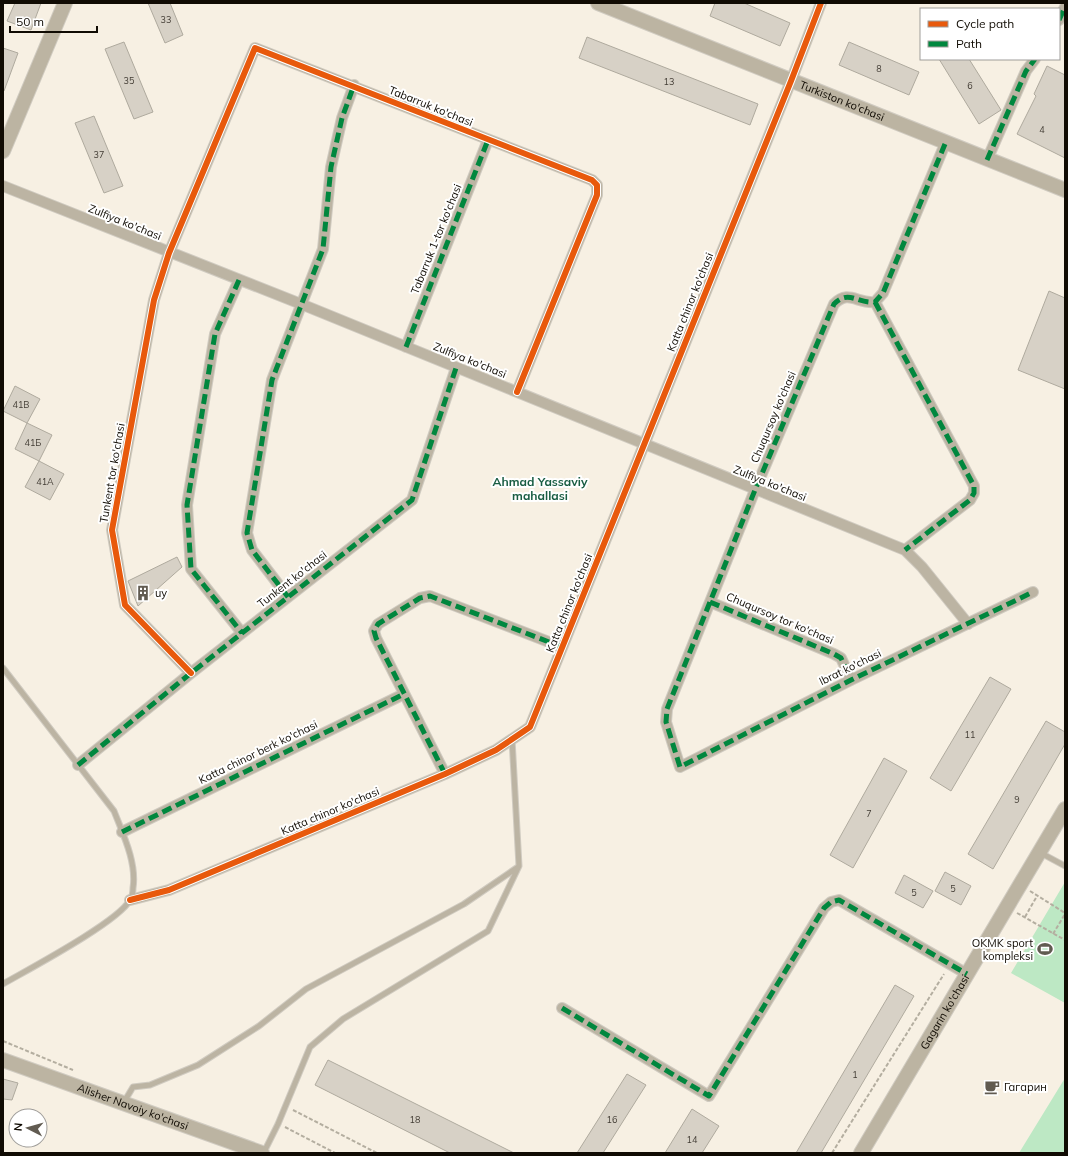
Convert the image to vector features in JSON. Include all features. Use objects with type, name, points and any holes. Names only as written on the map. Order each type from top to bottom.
[{"type":"street","points":[[3,151],[65,3]]},
{"type":"street","name":"Turkiston ko'chasi","points":[[598,3],[945,144],[1065,190]]},
{"type":"street","name":"Katta chinor ko'chasi","points":[[130,900],[169,890],[445,774],[496,750],[530,727],[791,81],[821,3]]},
{"type":"street","points":[[1060,18],[1065,7]]},
{"type":"street","name":"Tabarruk ko'chasi","points":[[169,253],[255,48],[354,85],[488,140],[592,180],[597,185],[597,194],[517,392]]},
{"type":"street","points":[[987,160],[1026,71],[1034,60]]},
{"type":"street","points":[[288,597],[252,550],[247,533],[272,380],[301,304],[324,250],[331,167],[342,118],[354,85]]},
{"type":"street","name":"Tabarruk 1-tor ko'chasi","points":[[406,347],[488,140]]},
{"type":"street","points":[[905,550],[970,500],[974,493],[974,486],[875,302],[883,293],[945,144]]},
{"type":"street","name":"Zulfiya ko'chasi","points":[[3,186],[301,304],[905,550],[922,567],[968,624]]},
{"type":"street","name":"Tunkent tor ko'chasi","points":[[169,253],[154,300],[112,530],[125,605],[191,673]]},
{"type":"street","points":[[239,280],[215,334],[187,504],[191,569],[242,633]]},
{"type":"street","name":"Chuqursoy ko'chasi","points":[[680,767],[666,722],[667,710],[755,490],[834,304],[840,297],[848,296],[868,303],[875,302]]},
{"type":"street","name":"Tunkent ko'chasi","points":[[78,765],[191,673],[412,500],[456,368]]},
{"type":"street","name":"Ibrat ko'chasi","points":[[680,767],[851,680],[1033,592]]},
{"type":"street","points":[[445,774],[374,631],[378,624],[420,598],[430,596],[562,647]]},
{"type":"street","name":"Chuqursoy tor ko'chasi","points":[[710,602],[834,654],[841,658],[851,680]]},
{"type":"street","name":"Katta chinor berk ko'chasi","points":[[122,832],[404,694]]},
{"type":"street","name":"Gagarin ko'chasi","points":[[861,1153],[1039,852],[1064,813]]},
{"type":"street","points":[[562,1008],[709,1096],[824,908],[831,902],[839,900],[967,974]]},
{"type":"street","name":"Alisher Navoiy ko'chasi","points":[[3,1060],[263,1153]]},
{"type":"lane","points":[[3,668],[114,811],[133,870],[134,887],[130,900],[120,911],[91,932],[3,984]]},
{"type":"lane","points":[[263,1153],[278,1124],[310,1047],[343,1019],[488,931],[519,866],[512,739]]},
{"type":"lane","points":[[1039,852],[1065,866]]},
{"type":"lane","points":[[123,1103],[133,1087],[150,1085],[198,1065],[259,1026],[306,989],[464,904],[519,866]]},
{"type":"path","points":[[1020,885],[1065,913],[1053,934]]},
{"type":"path","points":[[1024,918],[1037,896]]},
{"type":"path","points":[[1007,907],[1065,940]]},
{"type":"path","points":[[832,1153],[944,974]]},
{"type":"path","points":[[285,1106],[377,1153]]},
{"type":"path","points":[[278,1124],[336,1153]]},
{"type":"green space","name":"OKMK sport kompleksi","points":[[1065,882],[1065,1003],[1011,973]]},
{"type":"green space","points":[[1065,1078],[1065,1153],[1019,1153]]},
{"type":"building","points":[[15,3],[41,3],[31,30],[7,21]]},
{"type":"building","points":[[148,3],[170,3],[183,35],[165,43]]},
{"type":"building","points":[[715,3],[744,3],[790,23],[780,46],[710,16]]},
{"type":"building","points":[[587,37],[758,104],[750,125],[579,58]]},
{"type":"building","points":[[124,42],[153,112],[134,119],[105,49]]},
{"type":"building","points":[[849,42],[919,72],[909,95],[839,65]]},
{"type":"building","points":[[3,48],[18,53],[4,91],[3,91]]},
{"type":"building","points":[[940,60],[970,60],[1001,110],[979,124]]},
{"type":"building","points":[[1047,66],[1065,75],[1065,158],[1017,134],[1036,96],[1034,94]]},
{"type":"building","points":[[94,116],[123,186],[104,193],[75,123]]},
{"type":"building","points":[[1049,291],[1065,298],[1065,389],[1018,370]]},
{"type":"building","points":[[15,386],[40,399],[27,423],[3,411]]},
{"type":"building","points":[[27,423],[52,435],[39,461],[15,449]]},
{"type":"building","points":[[39,461],[64,474],[50,500],[25,487]]},
{"type":"building","name":"uy","points":[[177,557],[182,567],[138,606],[128,581]]},
{"type":"building","points":[[990,677],[1011,689],[951,791],[930,778]]},
{"type":"building","points":[[1046,721],[1065,732],[1065,744],[993,869],[968,854]]},
{"type":"building","points":[[884,758],[907,771],[853,868],[830,855]]},
{"type":"building","points":[[945,872],[971,886],[961,905],[935,891]]},
{"type":"building","points":[[904,875],[933,891],[923,908],[895,893]]},
{"type":"building","points":[[895,985],[914,996],[821,1153],[796,1153]]},
{"type":"building","points":[[328,1060],[514,1153],[450,1153],[315,1085]]},
{"type":"building","points":[[627,1074],[646,1085],[603,1153],[577,1153]]},
{"type":"building","points":[[3,1079],[18,1083],[12,1100],[3,1099]]},
{"type":"building","points":[[692,1109],[719,1126],[702,1153],[665,1153]]},
{"type":"marked path","points":[[1060,18],[1065,7]]},
{"type":"marked path","points":[[987,160],[1026,71],[1034,60]]},
{"type":"marked path","points":[[288,597],[252,550],[247,533],[272,380],[323,249],[331,167],[342,118],[354,85]]},
{"type":"marked path","points":[[406,347],[488,140]]},
{"type":"marked path","points":[[945,144],[883,293],[875,302],[863,301],[849,297],[839,300],[834,304],[755,490],[667,709],[666,722],[680,767],[851,680],[1033,592]]},
{"type":"marked path","points":[[239,280],[215,334],[187,505],[191,569],[242,633]]},
{"type":"marked path","points":[[875,302],[974,486],[974,493],[970,500],[905,550]]},
{"type":"marked path","points":[[78,765],[191,673],[412,500],[456,368]]},
{"type":"marked path","points":[[445,774],[376,638],[374,631],[378,624],[420,598],[430,596],[562,647]]},
{"type":"marked path","points":[[710,602],[834,654],[841,658],[851,680]]},
{"type":"marked path","points":[[122,832],[404,694]]},
{"type":"marked path","points":[[562,1008],[709,1096],[824,908],[831,902],[839,900],[967,974]]},
{"type":"cycle path","points":[[130,900],[169,890],[445,774],[496,750],[530,727],[791,81],[821,3]]},
{"type":"cycle path","points":[[191,673],[125,605],[112,530],[154,300],[169,253],[255,48],[592,180],[597,185],[597,195],[517,392]]},
{"type":"place","name":"uy","points":[[143,593]]},
{"type":"place","name":"OKMK sport kompleksi","points":[[1045,949]]},
{"type":"place","name":"Гагарин","points":[[992,1087]]},
{"type":"district","name":"Ahmad Yassaviy mahallasi","points":[[540,488]]}]
